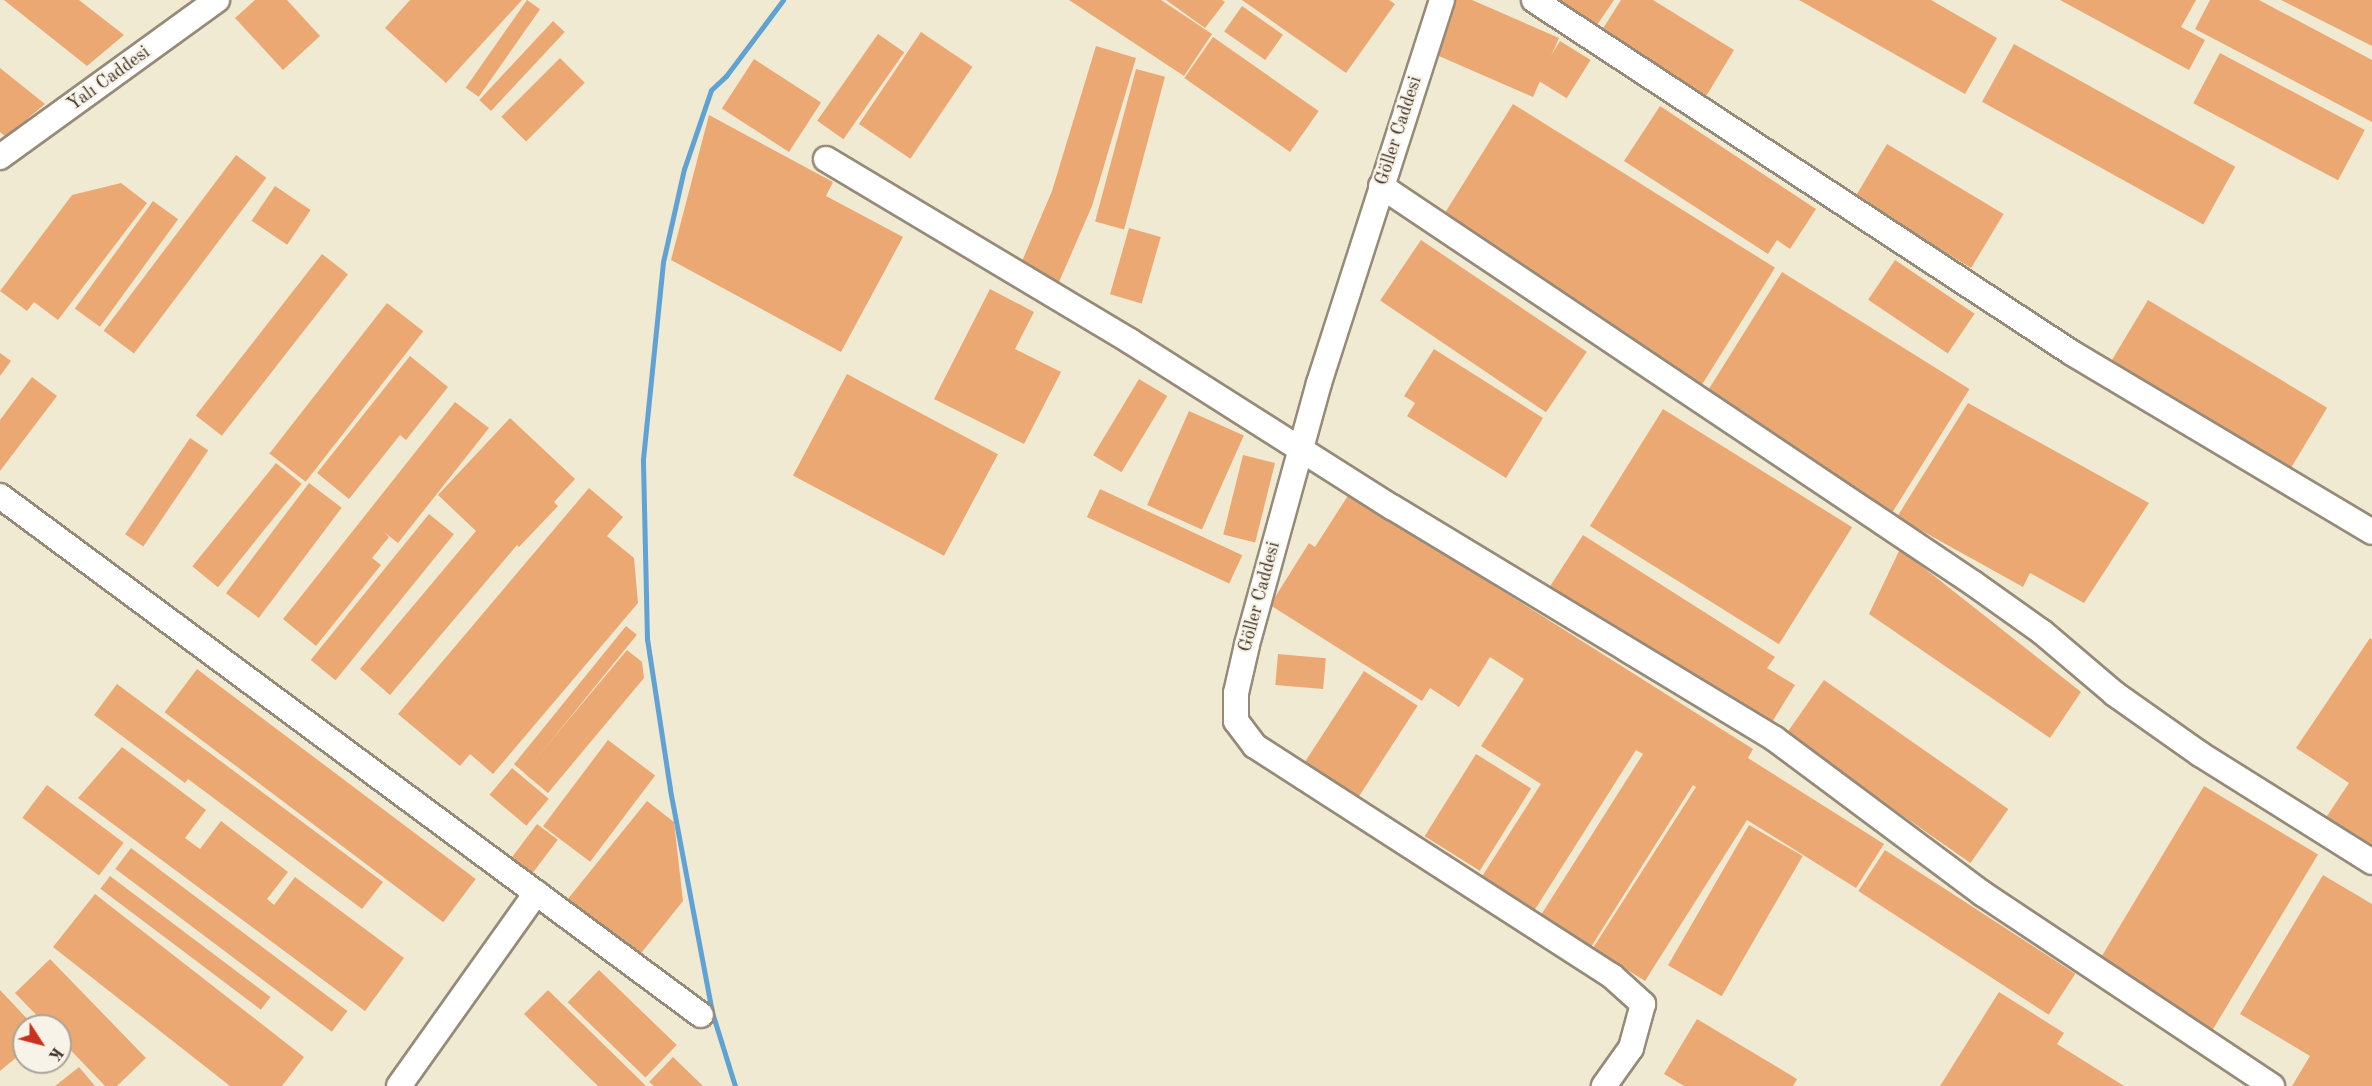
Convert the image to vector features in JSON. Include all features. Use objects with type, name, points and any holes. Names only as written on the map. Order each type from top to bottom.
[{"type":"street","name":"Yalı Caddesi","points":[[0,157],[218,0]]},
{"type":"street","points":[[1534,0],[2072,353],[2372,532]]},
{"type":"street","name":"Göller Caddesi","points":[[1432,4],[1381,186],[1301,449],[1247,645],[1236,693],[1236,721],[1255,746],[1612,976],[1643,1004],[1631,1048],[1604,1086]]},
{"type":"street","points":[[826,159],[1775,739],[1983,894],[2272,1086]]},
{"type":"street","points":[[1381,186],[1973,583],[2042,632],[2115,694],[2200,754],[2372,862]]},
{"type":"street","points":[[0,496],[701,1015]]},
{"type":"street","points":[[399,1086],[536,893]]},
{"type":"building","points":[[4,0],[79,0],[124,35],[87,66]]},
{"type":"building","points":[[255,0],[287,0],[320,36],[283,70],[235,18]]},
{"type":"building","points":[[410,0],[522,0],[446,83],[385,28]]},
{"type":"building","points":[[527,0],[540,9],[479,97],[466,88]]},
{"type":"building","points":[[1069,0],[1161,0],[1212,34],[1184,76]]},
{"type":"building","points":[[1166,0],[1222,0],[1225,2],[1205,28]]},
{"type":"building","points":[[1242,0],[1389,0],[1395,4],[1346,73]]},
{"type":"building","points":[[1455,0],[1472,0],[1559,38],[1533,97],[1432,53]]},
{"type":"building","points":[[1560,0],[1614,0],[1597,25]]},
{"type":"building","points":[[1621,0],[1653,0],[1734,50],[1702,103],[1597,38]]},
{"type":"building","points":[[1799,0],[1931,0],[1997,38],[1965,94]]},
{"type":"building","points":[[2060,0],[2196,0],[2181,27],[2205,40],[2189,70]]},
{"type":"building","points":[[2210,0],[2259,0],[2372,60],[2372,122],[2195,29]]},
{"type":"building","points":[[2281,0],[2372,0],[2372,46]]},
{"type":"building","points":[[1242,6],[1283,35],[1265,60],[1224,31]]},
{"type":"building","points":[[553,21],[565,32],[491,111],[479,100]]},
{"type":"building","points":[[921,32],[972,67],[910,159],[859,124]]},
{"type":"building","points":[[878,34],[904,52],[843,139],[817,121]]},
{"type":"building","points":[[1213,37],[1319,111],[1290,152],[1184,78]]},
{"type":"building","points":[[1560,41],[1591,60],[1567,98],[1536,79]]},
{"type":"building","points":[[2014,44],[2235,167],[2203,224],[1982,102]]},
{"type":"building","points":[[1096,46],[1136,58],[1092,206],[1056,289],[1017,273],[1052,191]]},
{"type":"building","points":[[2220,53],[2365,130],[2338,180],[2193,103]]},
{"type":"building","points":[[560,58],[585,83],[526,141],[501,117]]},
{"type":"building","points":[[754,59],[821,103],[789,152],[722,108]]},
{"type":"building","points":[[0,68],[45,104],[6,137],[0,132]]},
{"type":"building","points":[[1136,69],[1165,77],[1124,229],[1095,222]]},
{"type":"building","points":[[1513,104],[1775,268],[1700,387],[1438,224]]},
{"type":"building","points":[[1660,106],[1816,209],[1790,249],[1777,240],[1768,254],[1624,161]]},
{"type":"building","points":[[709,115],[833,182],[826,196],[903,237],[841,352],[671,260]]},
{"type":"building","points":[[1887,144],[2004,214],[1971,268],[1855,198]]},
{"type":"building","points":[[236,155],[266,178],[134,354],[104,331]]},
{"type":"building","points":[[121,183],[147,203],[58,320],[34,302],[27,311],[0,291],[72,195]]},
{"type":"building","points":[[275,186],[311,210],[287,245],[252,221]]},
{"type":"building","points":[[153,201],[178,219],[100,327],[75,309]]},
{"type":"building","points":[[1129,228],[1161,237],[1142,303],[1110,294]]},
{"type":"building","points":[[1421,240],[1587,352],[1546,412],[1380,301]]},
{"type":"building","points":[[322,254],[348,274],[222,436],[196,416]]},
{"type":"building","points":[[1895,260],[1975,314],[1948,353],[1868,300]]},
{"type":"building","points":[[1782,272],[1969,389],[1892,513],[1705,396]]},
{"type":"building","points":[[990,289],[1034,312],[1015,349],[1061,372],[1024,444],[934,399]]},
{"type":"building","points":[[2148,300],[2327,408],[2289,472],[2109,364]]},
{"type":"building","points":[[387,303],[423,331],[306,482],[269,454]]},
{"type":"building","points":[[1434,349],[1543,418],[1506,478],[1407,416],[1415,403],[1404,396]]},
{"type":"building","points":[[0,353],[11,361],[0,376]]},
{"type":"building","points":[[410,356],[448,387],[406,440],[400,435],[349,499],[317,473]]},
{"type":"building","points":[[847,374],[998,454],[944,556],[793,476]]},
{"type":"building","points":[[32,377],[57,396],[0,471],[0,420]]},
{"type":"building","points":[[1139,379],[1167,396],[1121,472],[1093,455]]},
{"type":"building","points":[[455,402],[489,428],[398,543],[384,532],[389,537],[372,558],[381,565],[316,646],[283,619]]},
{"type":"building","points":[[1968,403],[2149,503],[2084,603],[2030,573],[2023,587],[1897,517]]},
{"type":"building","points":[[1663,409],[1852,527],[1779,644],[1590,526]]},
{"type":"building","points":[[1189,411],[1244,435],[1202,529],[1147,505]]},
{"type":"building","points":[[510,418],[575,479],[554,502],[558,506],[519,547],[517,545],[390,695],[360,669],[476,531],[438,495]]},
{"type":"building","points":[[190,438],[208,450],[143,546],[125,534]]},
{"type":"building","points":[[1243,455],[1275,463],[1255,543],[1223,535]]},
{"type":"building","points":[[276,463],[302,484],[218,587],[192,566]]},
{"type":"building","points":[[309,483],[342,508],[259,618],[226,593]]},
{"type":"building","points":[[589,488],[623,517],[607,536],[634,558],[638,603],[493,774],[470,754],[460,766],[398,714]]},
{"type":"building","points":[[1100,489],[1242,555],[1229,583],[1087,517]]},
{"type":"building","points":[[1349,494],[1753,749],[1748,758],[1884,844],[1856,888],[1747,820],[1645,981],[1593,948],[1696,787],[1693,785],[1591,947],[1541,915],[1643,754],[1636,750],[1534,911],[1481,878],[1541,784],[1481,746],[1524,679],[1490,657],[1459,707],[1430,688],[1422,701],[1270,605],[1309,543],[1315,547]]},
{"type":"building","points":[[429,514],[454,534],[336,680],[311,660]]},
{"type":"building","points":[[1583,535],[1775,657],[1767,668],[1795,685],[1769,727],[1549,588]]},
{"type":"building","points":[[1900,549],[2081,692],[2050,738],[1869,614]]},
{"type":"building","points":[[626,626],[637,635],[525,773],[514,764]]},
{"type":"building","points":[[2370,638],[2372,640],[2372,850],[2325,819],[2349,783],[2296,748]]},
{"type":"building","points":[[627,650],[642,662],[644,678],[548,793],[524,773]]},
{"type":"building","points":[[1278,654],[1326,658],[1323,689],[1275,685]]},
{"type":"building","points":[[197,669],[476,879],[443,922],[165,712]]},
{"type":"building","points":[[1364,671],[1418,706],[1356,801],[1302,766]]},
{"type":"building","points":[[1824,680],[2008,809],[1970,863],[1786,734]]},
{"type":"building","points":[[117,684],[383,882],[362,909],[188,779],[185,783],[94,715]]},
{"type":"building","points":[[608,740],[655,776],[590,862],[543,826]]},
{"type":"building","points":[[122,747],[206,810],[185,838],[200,849],[221,821],[288,872],[267,899],[274,905],[295,877],[404,958],[365,1011],[78,798]]},
{"type":"building","points":[[1476,754],[1531,788],[1480,871],[1425,836]]},
{"type":"building","points":[[512,768],[549,799],[526,826],[490,795]]},
{"type":"building","points":[[47,785],[124,843],[99,876],[22,818]]},
{"type":"building","points":[[2204,786],[2318,855],[2212,1030],[2098,962]]},
{"type":"building","points":[[647,801],[674,822],[683,901],[634,962],[563,905]]},
{"type":"building","points":[[537,824],[558,840],[526,882],[505,866]]},
{"type":"building","points":[[1749,825],[1803,856],[1722,996],[1668,965]]},
{"type":"building","points":[[131,848],[347,1011],[332,1032],[115,869]]},
{"type":"building","points":[[1885,850],[2075,974],[2049,1015],[1858,891]]},
{"type":"building","points":[[2323,875],[2372,904],[2372,1086],[2292,1086],[2310,1056],[2240,1014]]},
{"type":"building","points":[[110,876],[271,997],[261,1010],[100,889]]},
{"type":"building","points":[[95,894],[304,1057],[282,1086],[230,1086],[53,947]]},
{"type":"building","points":[[50,959],[146,1058],[117,1086],[105,1086],[72,1052],[72,1014],[35,1014],[15,993]]},
{"type":"building","points":[[599,970],[677,1045],[645,1077],[568,1002]]},
{"type":"building","points":[[0,990],[23,1014],[12,1014],[12,1061],[0,1071]]},
{"type":"building","points":[[548,990],[646,1086],[598,1086],[524,1014]]},
{"type":"building","points":[[1999,992],[2064,1033],[2057,1044],[2124,1086],[1940,1086]]},
{"type":"building","points":[[1697,1019],[1797,1079],[1793,1086],[1684,1086],[1664,1074]]},
{"type":"building","points":[[673,1057],[703,1086],[654,1086],[649,1082]]},
{"type":"building","points":[[79,1067],[95,1086],[55,1086]]},
{"type":"waterway","points":[[735,1086],[712,1012],[670,789],[647,639],[643,459],[663,262],[684,169],[711,90],[726,76],[783,0]]}]
